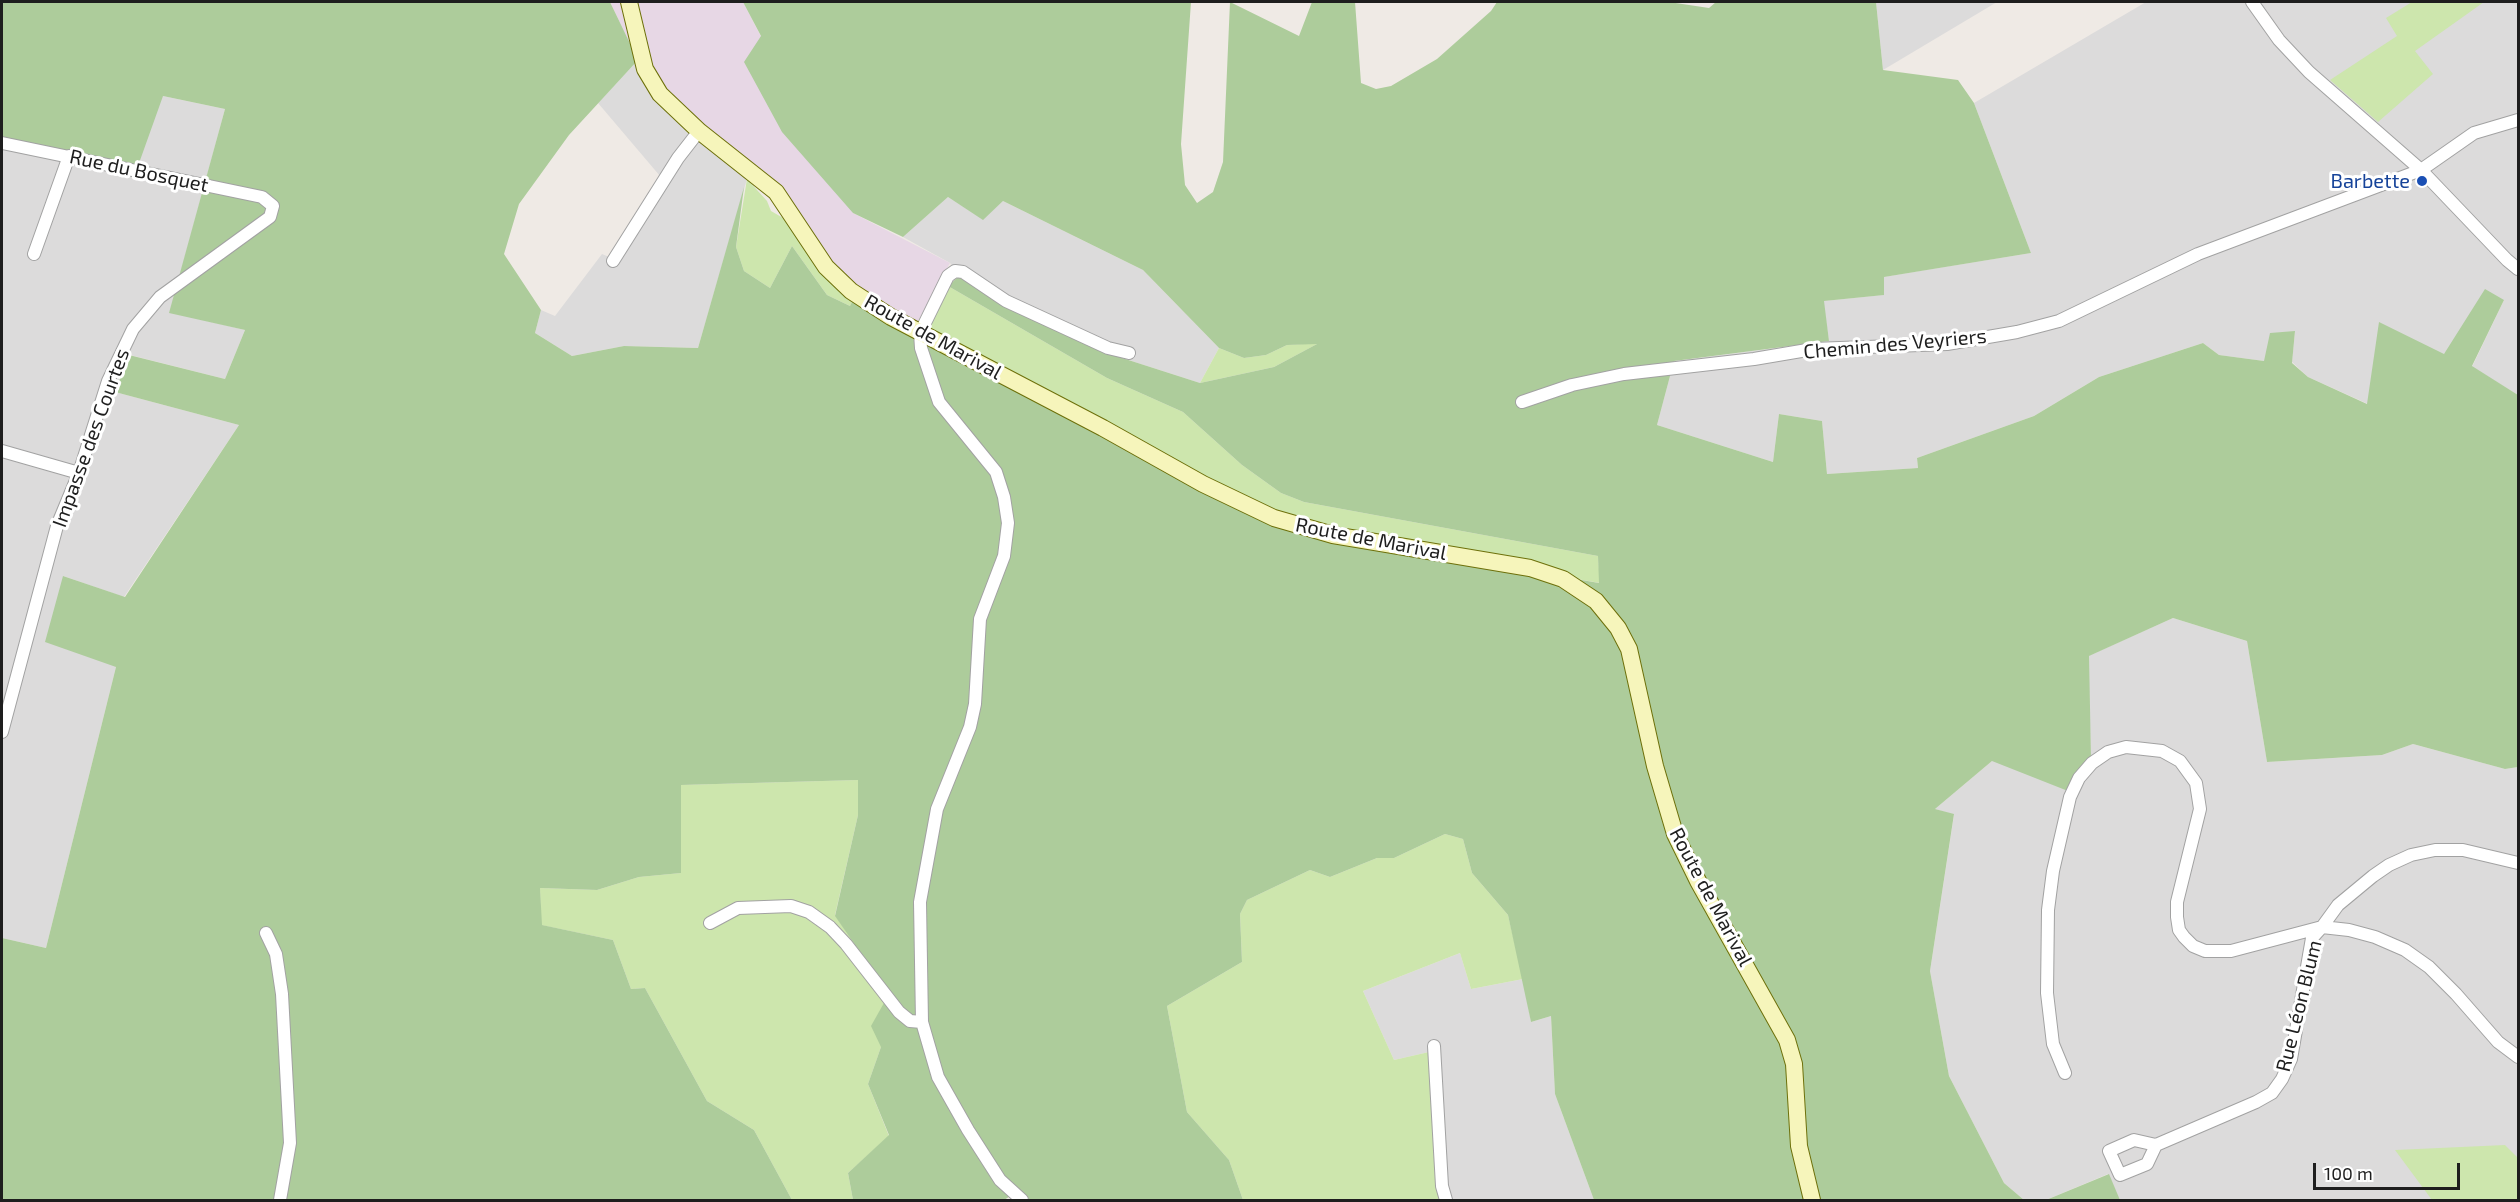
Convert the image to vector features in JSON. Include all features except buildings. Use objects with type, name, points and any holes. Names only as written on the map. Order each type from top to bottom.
[{"type":"main road","name":"Route de Marival","points":[[629,2],[645,69],[668,104],[776,192],[815,251],[838,279],[870,303],[920,333],[1103,428],[1203,484],[1274,518],[1333,535],[1530,568],[1563,579],[1596,601],[1618,628],[1629,649],[1655,766],[1675,834],[1698,881],[1787,1040],[1795,1076],[1798,1146],[1812,1200]]},
{"type":"street","points":[[2252,2],[2279,40],[2309,72],[2421,170],[2518,268]]},
{"type":"street","name":"Chemin des Veyriers","points":[[1522,402],[1572,385],[1624,374],[1743,361],[1813,349],[1947,344],[2017,332],[2073,316],[2198,254],[2421,170],[2474,133],[2518,120]]},
{"type":"street","points":[[613,261],[678,158],[699,131]]},
{"type":"street","name":"Rue du Bosquet","points":[[2,143],[262,197],[273,206]]},
{"type":"street","points":[[34,254],[69,156]]},
{"type":"street","name":"Impasse des Courtes","points":[[2,732],[57,526],[79,473],[108,381],[133,329],[160,297],[270,217],[273,206]]},
{"type":"street","points":[[1022,1200],[1000,1180],[938,1077],[922,1022],[920,902],[937,809],[970,727],[975,704],[980,619],[1004,556],[1008,523],[1004,497],[996,472],[939,402],[924,357],[920,333],[948,276],[955,271],[963,272],[1006,301],[1079,335],[1129,353]]},
{"type":"street","points":[[2,451],[79,473]]},
{"type":"street","points":[[2065,1073],[2053,1044],[2047,993],[2048,910],[2053,871],[2070,797],[2079,778],[2092,763],[2108,752],[2126,747],[2162,751],[2180,761],[2196,783],[2200,809],[2177,902],[2179,930],[2193,946],[2205,951],[2230,951],[2322,927],[2338,905],[2373,876],[2389,865],[2411,855],[2435,850],[2463,850],[2518,863]]},
{"type":"street","points":[[710,922],[738,908],[791,906],[809,912],[830,927],[846,944],[898,1012],[910,1021],[922,1022]]},
{"type":"street","name":"Rue Léon Blum","points":[[2156,1145],[2272,1093],[2291,1059],[2312,938],[2322,927],[2349,930],[2375,937],[2405,950],[2429,967],[2456,993],[2498,1042],[2518,1057]]},
{"type":"street","points":[[266,933],[276,954],[282,994],[290,1143],[280,1200]]},
{"type":"street","points":[[1434,1046],[1442,1186],[1446,1200]]},
{"type":"shaded area","points":[[610,2],[743,2],[853,213],[950,263],[912,332],[880,315],[638,60]]},
{"type":"shaded area","points":[[1876,2],[1997,2],[1883,70]]},
{"type":"shaded area","points":[[2146,2],[2518,2],[2518,395],[2472,367],[2504,300],[2444,354],[2368,404],[2308,377],[2292,362],[2295,332],[2264,361],[2219,355],[2203,343],[2099,377],[2034,416],[1917,458],[1918,468],[1827,474],[1822,421],[1779,414],[1773,462],[1657,425],[1674,361],[1829,341],[1823,301],[1883,295],[1883,277],[2031,253],[1974,103]]},
{"type":"shaded area","points":[[638,60],[747,179],[698,348],[624,346],[572,356],[535,333],[541,310],[555,316],[602,254],[609,257],[660,176],[598,103]]},
{"type":"shaded area","points":[[163,96],[225,109],[170,312],[245,330],[225,379],[130,355],[115,392],[239,425],[124,597],[63,576],[116,667],[46,948],[2,938],[2,138]]},
{"type":"shaded area","points":[[948,197],[983,219],[1003,201],[1143,270],[1219,348],[1200,383],[1119,357],[959,276],[950,263],[903,237]]},
{"type":"shaded area","points":[[2173,618],[2247,641],[2267,762],[2382,755],[2413,744],[2505,769],[2518,767],[2518,1200],[2120,1200],[2108,1174],[2046,1200],[2024,1200],[2004,1183],[1949,1076],[1930,971],[1954,815],[1935,809],[1992,761],[2091,758],[2088,656]]},
{"type":"shaded area","points":[[1460,953],[1471,989],[1523,979],[1531,1022],[1551,1016],[1555,1094],[1594,1200],[1441,1200],[1435,1178],[1429,1052],[1394,1060],[1363,991]]},
{"type":"green space","points":[[2,2],[610,2],[638,60],[569,135],[519,204],[504,254],[541,310],[535,333],[572,356],[624,346],[698,348],[744,187],[736,247],[744,271],[770,288],[792,246],[827,295],[850,306],[854,298],[1308,533],[1599,583],[1598,556],[1304,502],[1281,493],[1242,465],[1183,412],[1107,378],[948,286],[959,276],[1119,357],[1200,383],[1274,367],[1317,344],[1287,345],[1266,355],[1244,358],[1219,348],[1143,270],[1003,201],[983,220],[948,197],[903,237],[853,213],[782,132],[744,62],[761,36],[743,2],[1191,2],[1181,144],[1185,185],[1197,203],[1213,192],[1223,162],[1230,2],[1299,36],[1312,2],[1355,2],[1361,83],[1376,89],[1391,86],[1437,59],[1491,11],[1497,2],[1669,2],[1709,8],[1716,2],[1876,2],[1883,70],[1958,80],[1974,103],[2031,253],[1884,277],[1884,295],[1824,301],[1829,341],[1674,361],[1657,425],[1773,462],[1779,414],[1822,421],[1827,474],[1918,468],[1917,458],[2034,416],[2099,377],[2203,343],[2219,355],[2264,361],[2270,333],[2295,331],[2292,363],[2308,377],[2367,404],[2379,322],[2444,354],[2485,289],[2504,300],[2472,366],[2518,395],[2518,767],[2505,769],[2413,744],[2382,755],[2267,762],[2247,641],[2173,618],[2089,656],[2091,758],[2068,791],[1992,761],[1935,809],[1954,814],[1930,971],[1949,1076],[2004,1183],[2024,1200],[1594,1200],[1555,1094],[1551,1016],[1531,1022],[1508,915],[1472,873],[1463,839],[1445,834],[1394,858],[1377,858],[1330,877],[1310,870],[1247,900],[1240,914],[1242,962],[1167,1006],[1187,1112],[1229,1160],[1243,1200],[1030,1200],[1020,1190],[1004,1200],[853,1200],[848,1173],[889,1135],[868,1084],[881,1047],[871,1026],[889,994],[835,916],[858,815],[858,780],[681,785],[681,873],[639,877],[597,890],[540,888],[542,925],[613,940],[631,989],[645,988],[707,1101],[754,1130],[792,1200],[2,1200],[2,938],[46,948],[116,667],[45,642],[63,576],[125,597],[239,425],[115,392],[129,355],[225,379],[245,330],[169,313],[225,109],[163,96],[138,166],[2,138]]},
{"type":"green space","points":[[2412,2],[2484,2],[2415,51],[2433,74],[2378,122],[2330,80],[2397,36],[2386,18]]},
{"type":"green space","points":[[747,179],[767,201],[771,211],[790,222],[854,298],[850,306],[827,295],[792,246],[770,288],[744,271],[736,247]]},
{"type":"green space","points":[[948,286],[1107,378],[1183,412],[1242,465],[1281,493],[1304,502],[1598,556],[1600,583],[1308,533],[925,337]]},
{"type":"green space","points":[[1319,343],[1274,367],[1200,383],[1219,348],[1244,358],[1266,355],[1287,345]]},
{"type":"green space","points":[[858,780],[858,815],[835,915],[889,994],[881,1047],[868,1084],[889,1136],[848,1173],[853,1200],[792,1200],[754,1130],[707,1101],[645,988],[631,989],[613,940],[541,925],[540,888],[597,890],[639,877],[681,873],[680,785]]},
{"type":"green space","points":[[1445,834],[1463,839],[1472,873],[1508,915],[1523,979],[1471,989],[1460,953],[1363,991],[1394,1060],[1429,1052],[1435,1178],[1441,1200],[1243,1200],[1229,1160],[1187,1112],[1167,1006],[1242,962],[1240,914],[1247,900],[1310,870],[1330,877],[1377,858],[1394,858]]},
{"type":"green space","points":[[2505,1145],[2518,1158],[2518,1200],[2432,1200],[2395,1150]]},
{"type":"green space","points":[[2109,1174],[2120,1200],[2046,1200]]},
{"type":"place","name":"Barbette","points":[[2422,181]]}]
